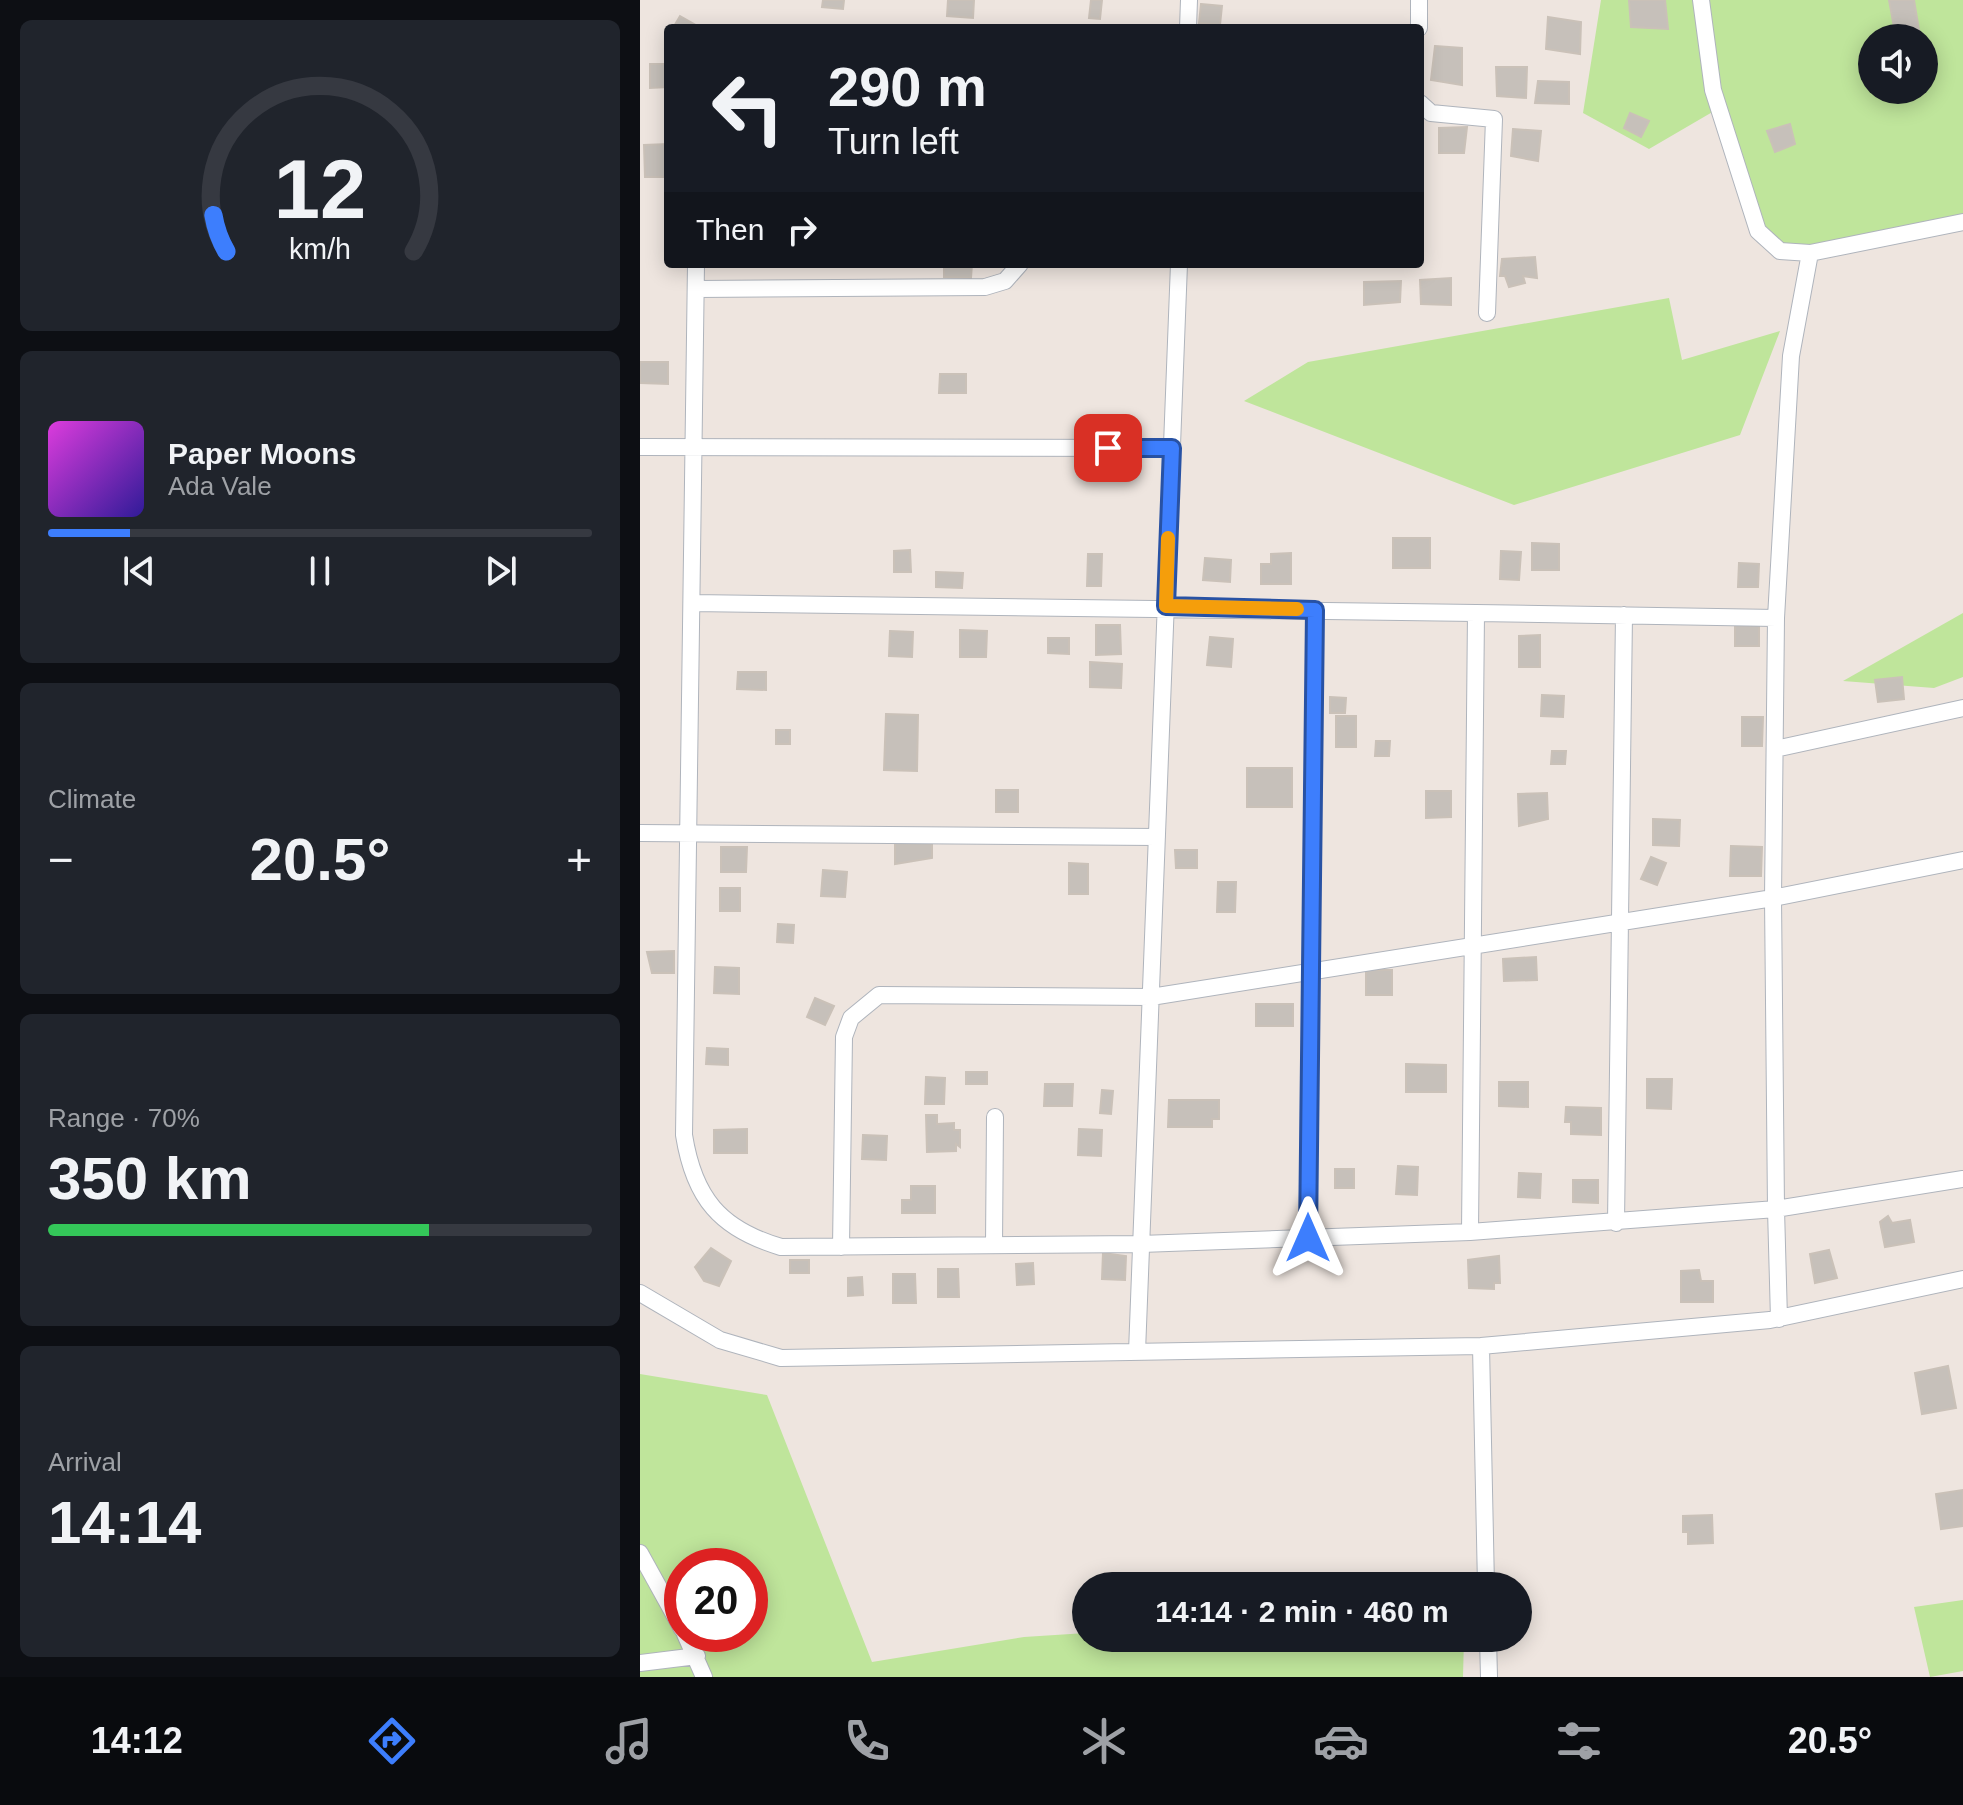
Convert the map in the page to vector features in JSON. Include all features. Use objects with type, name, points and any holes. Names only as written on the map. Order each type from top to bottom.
[{"type":"street","points":[[1188,24],[1189,0]]},
{"type":"street","points":[[1419,0],[1419,24]]},
{"type":"street","points":[[1701,0],[1713,90],[1758,231],[1780,251],[1810,253],[1963,222]]},
{"type":"street","points":[[1424,107],[1431,113],[1494,119],[1487,313]]},
{"type":"street","points":[[1779,1319],[1773,898],[1776,618],[1791,356],[1810,253]]},
{"type":"street","points":[[696,268],[684,1135],[689,1170],[704,1199],[731,1225],[756,1239],[781,1247],[1141,1244],[1470,1232],[1776,1209],[1963,1179]]},
{"type":"street","points":[[696,289],[985,287],[1005,281],[1016,268]]},
{"type":"street","points":[[1137,1352],[1179,268]]},
{"type":"street","points":[[640,447],[1172,448]]},
{"type":"street","points":[[692,603],[1166,606],[1776,618]]},
{"type":"street","points":[[1308,1238],[1315,610]]},
{"type":"street","points":[[1470,1232],[1476,613]]},
{"type":"street","points":[[1616,1223],[1624,615]]},
{"type":"street","points":[[1775,749],[1963,708]]},
{"type":"street","points":[[640,833],[1157,837]]},
{"type":"street","points":[[841,1247],[844,1037],[851,1018],[861,1006],[879,995],[1151,997],[1773,898],[1963,860]]},
{"type":"street","points":[[994,1245],[995,1117]]},
{"type":"street","points":[[640,1293],[720,1340],[781,1358],[1481,1346],[1779,1319],[1963,1279]]},
{"type":"street","points":[[1481,1346],[1486,1572]]},
{"type":"street","points":[[640,1553],[664,1597]]},
{"type":"street","points":[[695,1652],[704,1677]]},
{"type":"street","points":[[1488,1652],[1489,1677]]},
{"type":"street","points":[[640,1663],[697,1656]]},
{"type":"green space","points":[[1601,0],[1963,0],[1963,225],[1793,254],[1762,226],[1721,107],[1649,149],[1583,113]]},
{"type":"green space","points":[[1669,298],[1682,360],[1780,331],[1740,435],[1514,505],[1244,401],[1308,362]]},
{"type":"green space","points":[[1963,613],[1963,677],[1934,688],[1843,681]]},
{"type":"green space","points":[[640,1374],[767,1395],[872,1662],[1024,1637],[1072,1634],[1072,1652],[1464,1652],[1463,1677],[640,1677]]},
{"type":"green space","points":[[1963,1600],[1963,1671],[1930,1677],[1914,1607]]},
{"type":"building","points":[[823,0],[844,0],[843,9],[822,7]]},
{"type":"building","points":[[948,0],[974,0],[973,18],[947,16]]},
{"type":"building","points":[[1091,0],[1102,0],[1100,19],[1089,18]]},
{"type":"building","points":[[1629,0],[1665,0],[1668,29],[1631,27]]},
{"type":"building","points":[[1889,0],[1914,0],[1918,24],[1893,24]]},
{"type":"building","points":[[1201,4],[1222,6],[1220,24],[1199,23]]},
{"type":"building","points":[[680,16],[694,24],[675,24]]},
{"type":"building","points":[[1548,17],[1581,22],[1580,54],[1546,49]]},
{"type":"building","points":[[1435,46],[1462,48],[1462,85],[1431,80]]},
{"type":"building","points":[[650,64],[664,64],[664,87],[650,88]]},
{"type":"building","points":[[1496,67],[1527,67],[1526,98],[1497,96]]},
{"type":"building","points":[[1538,81],[1569,82],[1569,104],[1535,103]]},
{"type":"building","points":[[1630,113],[1649,121],[1641,137],[1624,128]]},
{"type":"building","points":[[1790,124],[1795,144],[1775,152],[1767,131]]},
{"type":"building","points":[[1467,127],[1464,153],[1439,153],[1439,128]]},
{"type":"building","points":[[1513,129],[1541,131],[1538,161],[1511,156]]},
{"type":"building","points":[[664,144],[664,177],[645,177],[644,145]]},
{"type":"building","points":[[1535,257],[1537,278],[1523,276],[1525,283],[1509,287],[1505,276],[1500,276],[1502,259]]},
{"type":"building","points":[[944,268],[972,268],[971,278],[944,277]]},
{"type":"building","points":[[1451,278],[1451,305],[1421,304],[1420,280]]},
{"type":"building","points":[[1401,281],[1400,302],[1364,305],[1364,282]]},
{"type":"building","points":[[640,362],[668,362],[668,384],[640,383]]},
{"type":"building","points":[[940,374],[966,374],[966,393],[939,393]]},
{"type":"building","points":[[1393,538],[1430,538],[1430,568],[1393,568]]},
{"type":"building","points":[[1532,543],[1559,544],[1559,570],[1532,570]]},
{"type":"building","points":[[910,550],[911,572],[894,572],[894,551]]},
{"type":"building","points":[[1501,551],[1521,552],[1519,580],[1500,579]]},
{"type":"building","points":[[1291,553],[1291,584],[1261,584],[1261,564],[1271,564],[1271,554]]},
{"type":"building","points":[[1088,554],[1102,554],[1101,586],[1087,586]]},
{"type":"building","points":[[1205,558],[1231,560],[1230,582],[1203,580]]},
{"type":"building","points":[[1739,563],[1759,564],[1758,587],[1738,587]]},
{"type":"building","points":[[936,572],[963,573],[962,588],[936,587]]},
{"type":"building","points":[[1096,625],[1120,625],[1121,654],[1096,655]]},
{"type":"building","points":[[1735,626],[1759,626],[1759,646],[1735,646]]},
{"type":"building","points":[[960,630],[987,631],[986,657],[960,657]]},
{"type":"building","points":[[890,631],[913,632],[912,657],[889,656]]},
{"type":"building","points":[[1540,635],[1540,667],[1519,667],[1519,636]]},
{"type":"building","points":[[1210,637],[1233,639],[1231,667],[1207,665]]},
{"type":"building","points":[[1048,638],[1069,638],[1069,654],[1048,653]]},
{"type":"building","points":[[1090,662],[1122,664],[1121,688],[1090,687]]},
{"type":"building","points":[[738,672],[766,672],[766,690],[737,689]]},
{"type":"building","points":[[1902,677],[1904,699],[1878,702],[1875,680]]},
{"type":"building","points":[[1542,695],[1564,696],[1563,717],[1541,716]]},
{"type":"building","points":[[1330,697],[1346,698],[1345,713],[1330,713]]},
{"type":"building","points":[[886,714],[918,715],[917,771],[884,770]]},
{"type":"building","points":[[1336,716],[1356,716],[1356,747],[1336,747]]},
{"type":"building","points":[[1742,717],[1763,717],[1762,746],[1742,746]]},
{"type":"building","points":[[776,730],[790,730],[790,744],[776,744]]},
{"type":"building","points":[[1376,741],[1390,741],[1389,756],[1375,756]]},
{"type":"building","points":[[1552,751],[1566,751],[1565,764],[1551,764]]},
{"type":"building","points":[[1247,768],[1292,768],[1292,807],[1247,807]]},
{"type":"building","points":[[996,790],[1018,790],[1018,812],[996,812]]},
{"type":"building","points":[[1426,791],[1451,791],[1451,817],[1426,818]]},
{"type":"building","points":[[1547,793],[1548,819],[1519,826],[1518,794]]},
{"type":"building","points":[[1653,819],[1680,820],[1679,846],[1653,845]]},
{"type":"building","points":[[895,839],[932,844],[932,858],[895,864]]},
{"type":"building","points":[[1731,846],[1762,847],[1761,876],[1730,876]]},
{"type":"building","points":[[721,847],[747,847],[746,872],[721,872]]},
{"type":"building","points":[[1175,850],[1197,850],[1197,868],[1176,868]]},
{"type":"building","points":[[1651,857],[1666,863],[1657,885],[1641,879]]},
{"type":"building","points":[[1069,863],[1088,864],[1088,894],[1069,894]]},
{"type":"building","points":[[823,870],[847,872],[845,897],[821,896]]},
{"type":"building","points":[[1218,882],[1236,882],[1235,912],[1217,912]]},
{"type":"building","points":[[720,888],[740,888],[740,911],[720,911]]},
{"type":"building","points":[[778,924],[794,925],[793,943],[777,942]]},
{"type":"building","points":[[674,951],[674,973],[652,973],[647,952]]},
{"type":"building","points":[[1536,957],[1537,980],[1504,981],[1503,959]]},
{"type":"building","points":[[715,967],[739,968],[739,994],[714,993]]},
{"type":"building","points":[[1366,970],[1392,970],[1392,995],[1366,995]]},
{"type":"building","points":[[815,998],[834,1006],[825,1025],[807,1017]]},
{"type":"building","points":[[1256,1004],[1293,1004],[1293,1026],[1256,1026]]},
{"type":"building","points":[[707,1048],[728,1049],[728,1065],[706,1064]]},
{"type":"building","points":[[1406,1064],[1446,1065],[1446,1092],[1406,1092]]},
{"type":"building","points":[[966,1072],[987,1072],[987,1084],[966,1084]]},
{"type":"building","points":[[926,1077],[945,1078],[944,1104],[925,1104]]},
{"type":"building","points":[[1647,1079],[1672,1079],[1671,1109],[1647,1108]]},
{"type":"building","points":[[1499,1082],[1528,1082],[1528,1107],[1499,1106]]},
{"type":"building","points":[[1045,1084],[1073,1084],[1072,1106],[1044,1106]]},
{"type":"building","points":[[1102,1090],[1113,1091],[1111,1114],[1100,1113]]},
{"type":"building","points":[[1169,1100],[1219,1100],[1219,1119],[1212,1119],[1212,1127],[1168,1127]]},
{"type":"building","points":[[1566,1107],[1601,1108],[1601,1135],[1571,1134],[1571,1122],[1565,1122]]},
{"type":"building","points":[[926,1115],[937,1115],[937,1124],[954,1123],[954,1130],[960,1130],[960,1147],[956,1144],[956,1151],[927,1152]]},
{"type":"building","points":[[747,1129],[747,1153],[714,1153],[714,1130]]},
{"type":"building","points":[[1079,1129],[1102,1130],[1101,1156],[1078,1155]]},
{"type":"building","points":[[863,1135],[887,1136],[886,1160],[862,1159]]},
{"type":"building","points":[[1398,1166],[1418,1167],[1417,1195],[1396,1194]]},
{"type":"building","points":[[1335,1169],[1354,1169],[1354,1188],[1335,1188]]},
{"type":"building","points":[[1519,1173],[1541,1174],[1540,1198],[1518,1197]]},
{"type":"building","points":[[1573,1180],[1598,1180],[1598,1203],[1573,1202]]},
{"type":"building","points":[[911,1186],[935,1186],[935,1213],[902,1213],[902,1200],[911,1200]]},
{"type":"building","points":[[1888,1216],[1892,1223],[1910,1220],[1914,1242],[1885,1247],[1880,1222]]},
{"type":"building","points":[[711,1248],[731,1261],[719,1286],[704,1281],[695,1267]]},
{"type":"building","points":[[1829,1250],[1837,1278],[1815,1283],[1810,1254]]},
{"type":"building","points":[[1103,1253],[1126,1256],[1125,1280],[1102,1279]]},
{"type":"building","points":[[1499,1256],[1500,1283],[1494,1283],[1494,1289],[1469,1288],[1468,1260]]},
{"type":"building","points":[[790,1260],[809,1260],[809,1273],[790,1273]]},
{"type":"building","points":[[1033,1263],[1034,1284],[1017,1285],[1016,1264]]},
{"type":"building","points":[[938,1269],[958,1269],[959,1297],[938,1297]]},
{"type":"building","points":[[1699,1270],[1701,1281],[1713,1281],[1713,1302],[1681,1302],[1681,1271]]},
{"type":"building","points":[[893,1274],[915,1274],[916,1303],[893,1303]]},
{"type":"building","points":[[862,1277],[863,1295],[848,1296],[848,1278]]},
{"type":"building","points":[[1948,1366],[1956,1408],[1922,1414],[1915,1373]]},
{"type":"building","points":[[1963,1490],[1963,1526],[1941,1529],[1936,1494]]},
{"type":"building","points":[[1712,1515],[1713,1543],[1688,1544],[1688,1532],[1683,1532],[1683,1516]]},
{"type":"slow traffic","points":[[1168,538],[1166,606],[1297,609]]},
{"type":"route","points":[[1108,448],[1172,448],[1166,606],[1315,610],[1308,1238]]}]
